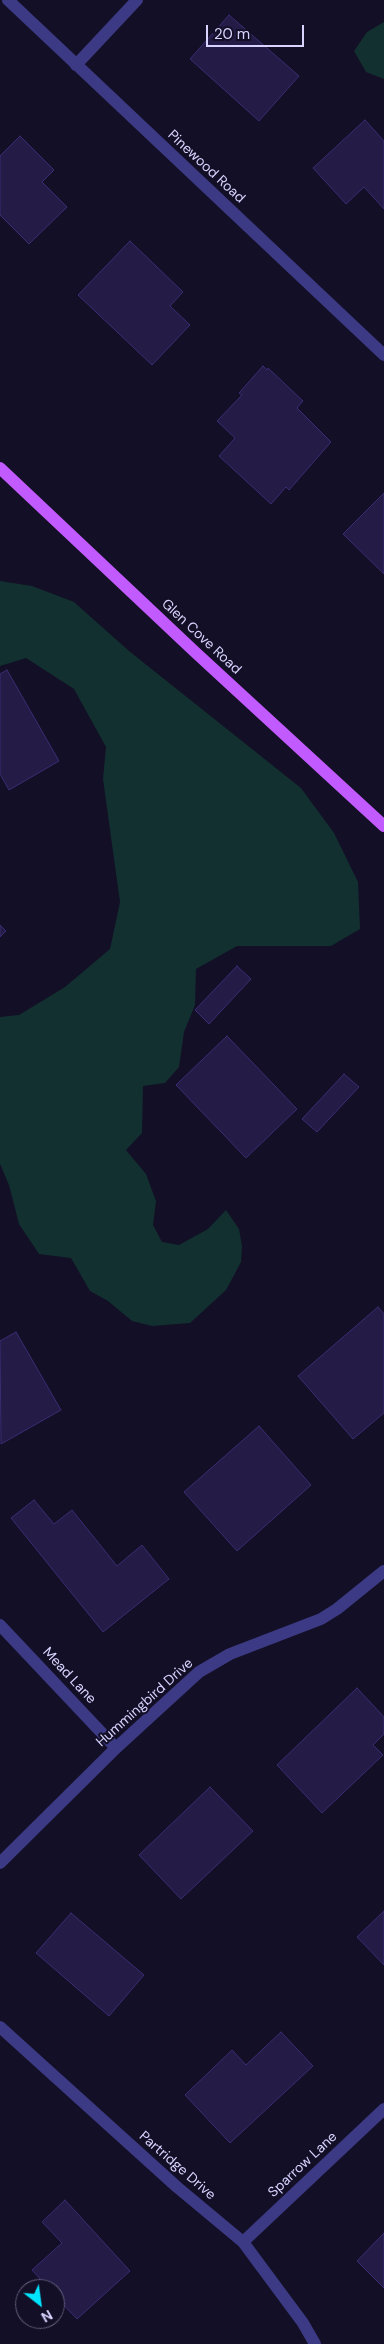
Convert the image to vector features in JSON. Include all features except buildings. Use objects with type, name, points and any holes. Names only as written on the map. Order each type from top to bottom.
[{"type":"main road","name":"Glen Cove Road","points":[[0,468],[195,652],[384,826]]},
{"type":"street","name":"Pinewood Road","points":[[8,0],[384,355]]},
{"type":"street","points":[[76,65],[138,0]]},
{"type":"street","name":"Hummingbird Drive","points":[[0,1862],[116,1748],[200,1672],[214,1662],[321,1619],[338,1609],[384,1571]]},
{"type":"street","name":"Mead Lane","points":[[0,1625],[116,1748]]},
{"type":"street","name":"Partridge Drive","points":[[0,2027],[178,2187],[243,2242],[303,2323],[315,2344]]},
{"type":"street","name":"Sparrow Lane","points":[[243,2242],[384,2109]]},
{"type":"green space","points":[[384,22],[384,79],[366,72],[354,51],[367,32]]},
{"type":"green space","points":[[0,581],[32,586],[74,602],[129,651],[301,788],[334,833],[358,882],[360,929],[331,946],[237,946],[196,969],[195,1005],[184,1032],[179,1067],[165,1083],[143,1086],[142,1133],[126,1150],[146,1174],[156,1201],[153,1225],[162,1242],[179,1245],[208,1229],[226,1210],[239,1229],[242,1246],[241,1262],[226,1290],[190,1323],[152,1326],[132,1321],[108,1301],[90,1291],[71,1258],[39,1254],[19,1224],[9,1185],[0,1164],[0,1017],[19,1015],[65,987],[110,949],[120,902],[103,779],[106,747],[74,689],[26,658],[0,666]]}]
